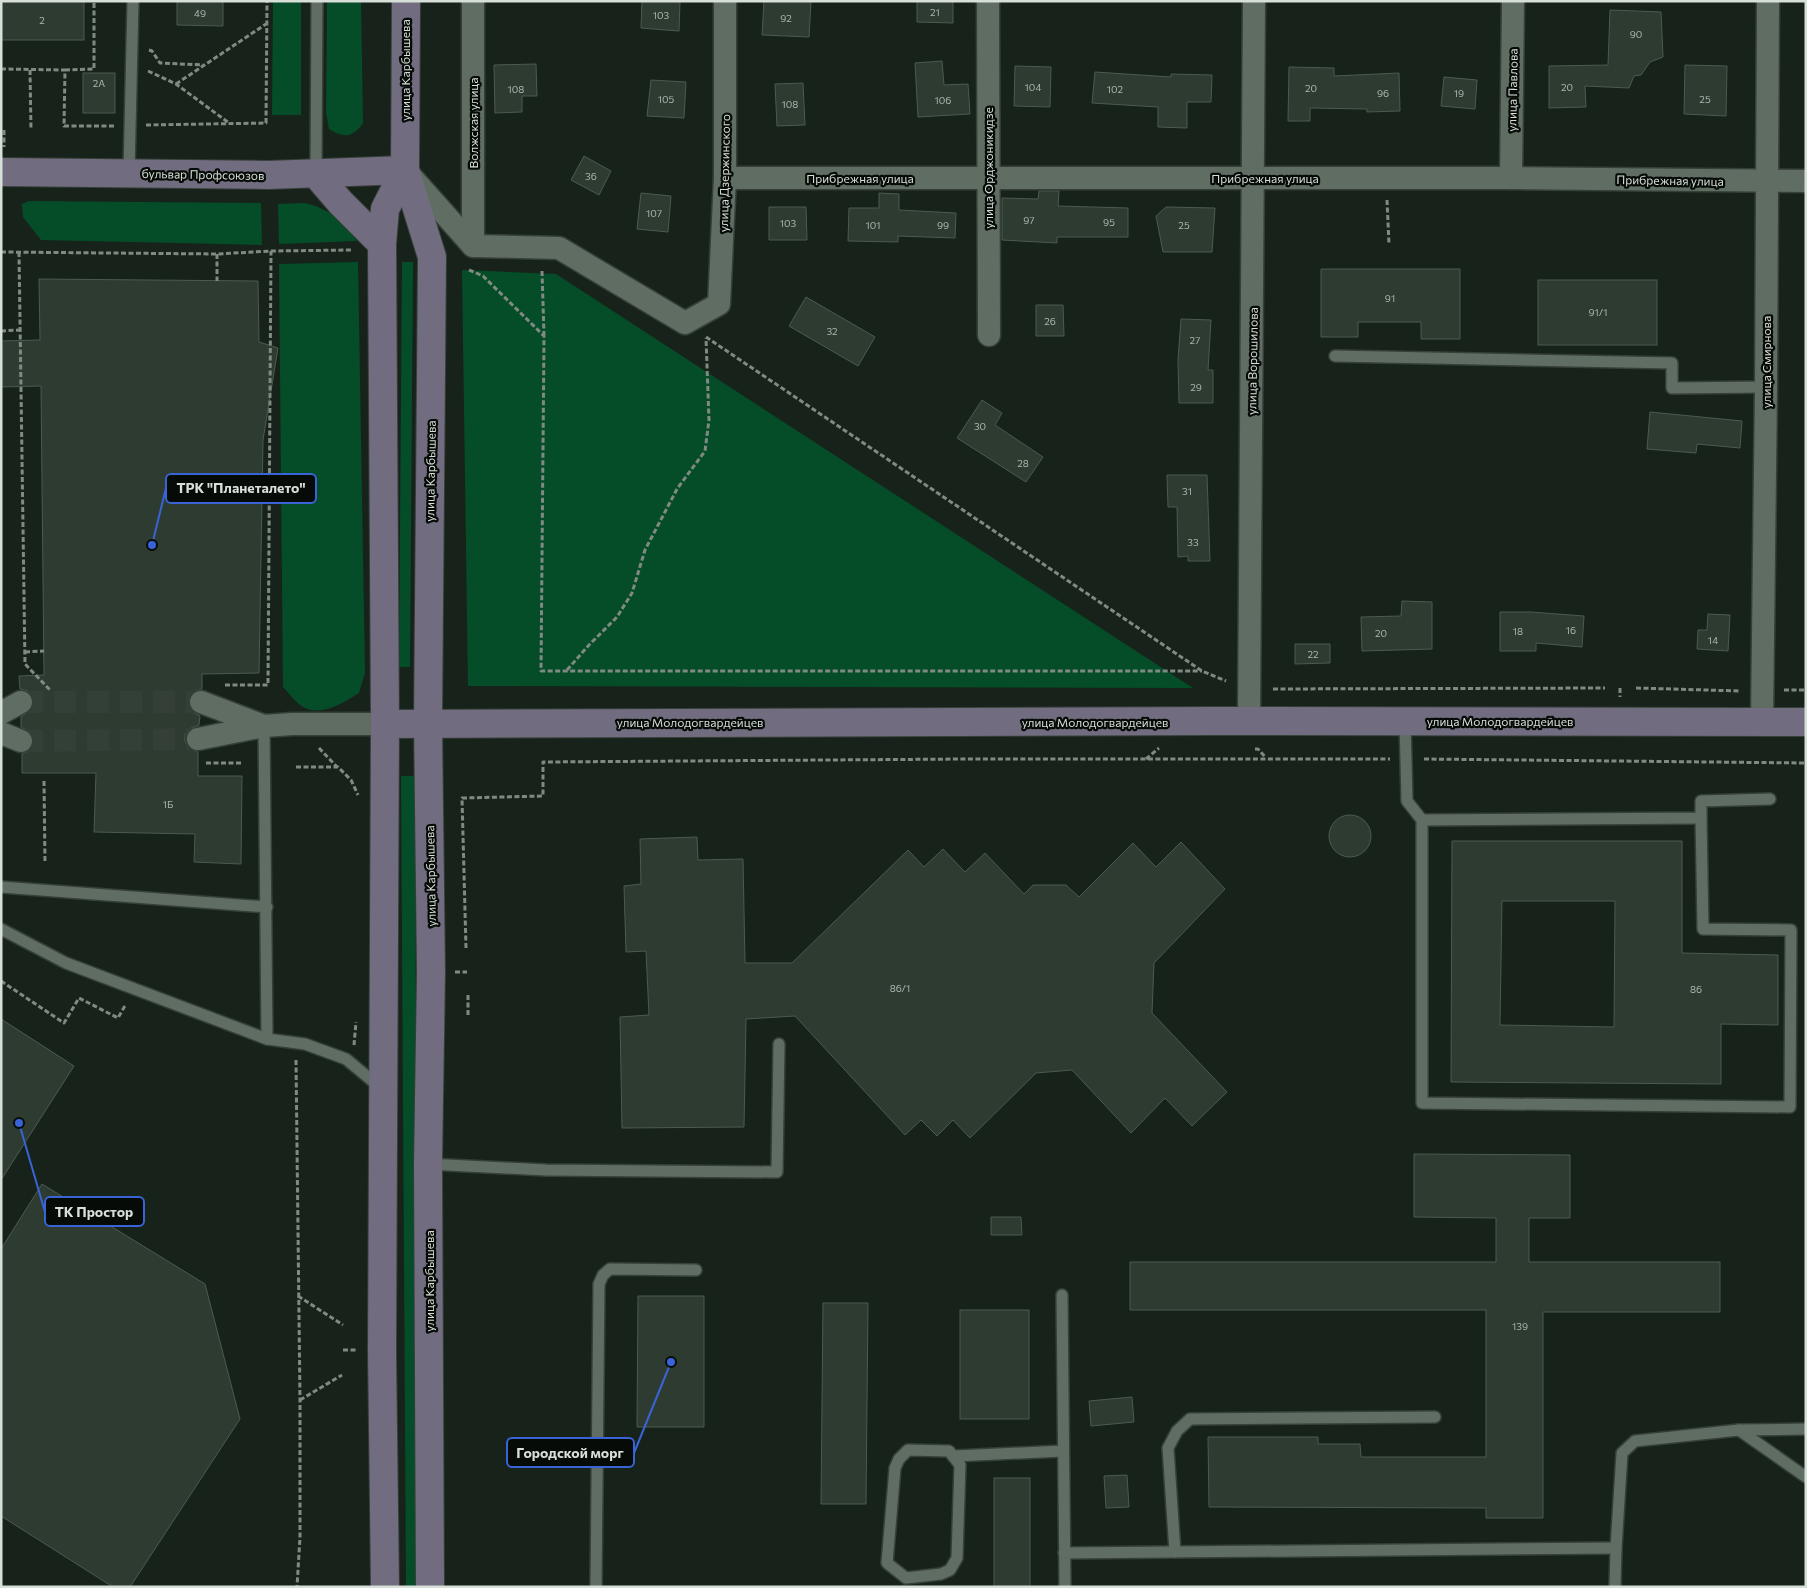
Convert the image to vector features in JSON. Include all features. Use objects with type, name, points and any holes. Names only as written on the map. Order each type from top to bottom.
[{"type":"street","name":"улица Карбышева","points":[[406,1],[405,170],[432,256],[428,723],[431,973],[428,1164],[430,1587]]},
{"type":"street","name":"Волжская улица","points":[[473,1],[473,246]]},
{"type":"street","name":"улица Дзержинского","points":[[684,323],[719,304],[725,178],[725,1]]},
{"type":"street","name":"улица Орджоникидзе","points":[[988,1],[989,335]]},
{"type":"street","name":"улица Ворошилова","points":[[1248,721],[1254,1]]},
{"type":"street","name":"улица Павлова","points":[[1511,178],[1513,1]]},
{"type":"street","name":"улица Смирнова","points":[[1762,722],[1768,1]]},
{"type":"street","name":"бульвар Профсоюзов","points":[[1,172],[316,174],[405,170]]},
{"type":"street","points":[[405,170],[473,246],[559,248],[684,323]]},
{"type":"street","name":"улица Карбышева","points":[[385,1587],[382,1351],[382,1089],[385,724],[370,247],[385,209],[405,170]]},
{"type":"street","points":[[316,174],[340,202],[370,247]]},
{"type":"street","name":"Прибрежная улица","points":[[725,178],[1511,178],[1806,181]]},
{"type":"street","points":[[1,714],[21,702]]},
{"type":"street","points":[[201,702],[264,726]]},
{"type":"street","name":"улица Молодогвардейцев","points":[[385,724],[1248,721],[1806,722]]},
{"type":"street","points":[[198,740],[264,726],[292,724],[385,724]]},
{"type":"lane","points":[[129,172],[133,1]]},
{"type":"lane","points":[[316,174],[317,1]]},
{"type":"lane","points":[[1335,356],[1672,362],[1672,388],[1766,387]]},
{"type":"lane","points":[[1405,721],[1407,801],[1422,820],[1422,1103],[1790,1107],[1791,930],[1703,929],[1701,801],[1770,799]]},
{"type":"lane","points":[[264,726],[267,1039]]},
{"type":"lane","points":[[1422,820],[1701,818]]},
{"type":"lane","points":[[1,887],[267,907]]},
{"type":"lane","points":[[1,928],[66,963],[267,1039],[304,1044],[346,1060],[382,1089]]},
{"type":"lane","points":[[428,1164],[546,1170],[777,1172],[779,1044]]},
{"type":"lane","points":[[596,1587],[599,1284],[603,1275],[610,1269],[696,1270]]},
{"type":"lane","points":[[1062,1296],[1065,1587]]},
{"type":"lane","points":[[1175,1552],[1168,1448],[1177,1431],[1190,1419],[1435,1417]]},
{"type":"lane","points":[[1615,1587],[1622,1453],[1635,1440],[1739,1430],[1806,1429]]},
{"type":"lane","points":[[1739,1430],[1806,1477]]},
{"type":"lane","points":[[955,1456],[960,1465],[957,1558],[950,1570],[941,1574],[906,1578],[887,1563],[895,1468],[899,1459],[908,1450],[949,1451],[955,1456],[1063,1451]]},
{"type":"lane","points":[[1064,1553],[1616,1548]]},
{"type":"path","points":[[65,70],[94,69],[94,1]]},
{"type":"path","points":[[266,123],[267,1]]},
{"type":"path","points":[[176,84],[266,24]]},
{"type":"path","points":[[133,45],[152,51],[160,63],[204,65]]},
{"type":"path","points":[[132,64],[176,84],[230,123]]},
{"type":"path","points":[[30,70],[31,130]]},
{"type":"path","points":[[1386,178],[1389,244]]},
{"type":"path","points":[[1,252],[217,254],[370,247]]},
{"type":"path","points":[[542,248],[544,336],[541,671],[1202,670]]},
{"type":"path","points":[[223,685],[268,685],[271,251]]},
{"type":"path","points":[[19,252],[25,664],[50,690]]},
{"type":"path","points":[[217,254],[218,281]]},
{"type":"path","points":[[462,267],[483,276],[544,336]]},
{"type":"path","points":[[684,323],[1202,670],[1249,690],[1605,688]]},
{"type":"path","points":[[1,331],[20,330]]},
{"type":"path","points":[[567,671],[617,617],[632,593],[645,550],[676,489],[705,451],[709,420],[706,337]]},
{"type":"path","points":[[25,652],[44,651]]},
{"type":"path","points":[[1636,688],[1806,690]]},
{"type":"path","points":[[313,741],[352,780],[358,793],[358,803]]},
{"type":"path","points":[[1146,759],[1158,748],[1167,748]]},
{"type":"path","points":[[1250,749],[1258,749],[1267,759]]},
{"type":"path","points":[[466,948],[462,798],[542,796],[543,762],[1407,759],[1806,762]]},
{"type":"path","points":[[203,763],[240,763]]},
{"type":"path","points":[[296,767],[338,767]]},
{"type":"path","points":[[44,781],[46,863]]},
{"type":"path","points":[[1,981],[64,1022],[79,998],[118,1018],[130,997]]},
{"type":"path","points":[[468,995],[468,1016]]},
{"type":"path","points":[[354,1066],[356,1016]]},
{"type":"path","points":[[297,1587],[300,1537],[300,1400],[296,1058],[305,1058]]},
{"type":"path","points":[[298,1296],[343,1325]]},
{"type":"path","points":[[300,1400],[342,1375]]},
{"type":"green space","points":[[273,1],[301,1],[301,115],[272,115]]},
{"type":"green space","points":[[327,1],[361,1],[363,123],[355,132],[347,135],[339,134],[329,129],[326,112]]},
{"type":"green space","points":[[29,201],[261,203],[262,245],[41,240],[23,217],[22,204]]},
{"type":"green space","points":[[305,203],[329,212],[346,227],[357,241],[279,244],[278,204]]},
{"type":"green space","points":[[358,262],[365,673],[359,693],[331,708],[315,710],[307,709],[300,705],[283,687],[279,264]]},
{"type":"green space","points":[[402,262],[413,262],[410,667],[399,667]]},
{"type":"green space","points":[[462,270],[556,274],[1193,688],[468,686]]},
{"type":"green space","points":[[401,776],[415,776],[418,1587],[406,1587]]},
{"type":"building","points":[[1,1],[84,1],[84,40],[1,40]]},
{"type":"building","points":[[177,1],[223,1],[223,26],[177,25]]},
{"type":"building","points":[[642,1],[680,1],[679,31],[641,28]]},
{"type":"building","points":[[764,1],[811,1],[809,37],[762,35]]},
{"type":"building","points":[[917,1],[953,1],[953,23],[917,22]]},
{"type":"building","points":[[1610,10],[1661,12],[1663,57],[1650,62],[1641,75],[1634,76],[1629,88],[1585,86],[1586,107],[1549,108],[1549,66],[1608,65]]},
{"type":"building","points":[[942,61],[944,85],[968,84],[970,114],[918,117],[915,63]]},
{"type":"building","points":[[536,64],[537,96],[522,96],[522,112],[495,113],[494,65]]},
{"type":"building","points":[[1685,65],[1727,66],[1726,116],[1684,114]]},
{"type":"building","points":[[1015,66],[1051,67],[1050,107],[1014,106]]},
{"type":"building","points":[[1289,67],[1334,68],[1334,76],[1399,73],[1400,111],[1367,112],[1367,109],[1310,108],[1310,121],[1288,121]]},
{"type":"building","points":[[1095,72],[1171,77],[1171,74],[1212,75],[1211,102],[1187,102],[1187,128],[1158,127],[1158,107],[1092,103]]},
{"type":"building","points":[[83,73],[115,73],[115,113],[83,113]]},
{"type":"building","points":[[1444,77],[1477,80],[1475,109],[1441,106]]},
{"type":"building","points":[[651,80],[686,82],[684,118],[647,116]]},
{"type":"building","points":[[803,83],[805,125],[777,126],[775,84]]},
{"type":"building","points":[[584,156],[611,171],[599,195],[571,180]]},
{"type":"building","points":[[1039,191],[1059,191],[1058,206],[1128,208],[1128,237],[1057,237],[1057,243],[1002,240],[1002,198],[1038,199]]},
{"type":"building","points":[[641,193],[671,196],[668,232],[637,229]]},
{"type":"building","points":[[879,193],[899,194],[899,210],[956,213],[955,238],[898,236],[898,242],[848,241],[849,208],[879,208]]},
{"type":"building","points":[[769,207],[806,207],[807,240],[769,240]]},
{"type":"building","points":[[1166,207],[1215,208],[1212,252],[1163,252],[1156,216]]},
{"type":"building","points":[[1321,269],[1460,269],[1460,339],[1421,339],[1421,322],[1358,322],[1358,337],[1321,337]]},
{"type":"building","points":[[39,279],[258,281],[259,342],[278,348],[263,440],[259,673],[202,674],[202,689],[192,692],[188,704],[191,711],[200,716],[199,725],[189,729],[185,735],[188,748],[198,752],[198,776],[242,776],[241,864],[194,862],[195,834],[94,832],[96,773],[22,773],[22,754],[29,751],[34,740],[31,733],[21,727],[21,717],[32,709],[34,702],[32,695],[28,691],[20,689],[19,676],[44,675],[41,386],[1,387],[1,341],[40,340]]},
{"type":"building","points":[[1538,280],[1657,280],[1657,345],[1538,345]]},
{"type":"building","points":[[806,297],[875,337],[858,366],[789,326]]},
{"type":"building","points":[[1036,305],[1063,305],[1064,336],[1036,336]]},
{"type":"building","points":[[1181,319],[1211,320],[1208,370],[1213,370],[1213,403],[1179,403],[1178,360]]},
{"type":"building","points":[[982,400],[1002,413],[995,425],[1043,457],[1026,482],[957,438]]},
{"type":"building","points":[[1650,412],[1742,421],[1740,448],[1697,444],[1696,453],[1647,449]]},
{"type":"building","points":[[1167,475],[1207,475],[1210,561],[1188,561],[1188,556],[1178,557],[1177,507],[1168,507]]},
{"type":"building","points":[[1402,601],[1432,602],[1432,649],[1362,651],[1361,617],[1401,616]]},
{"type":"building","points":[[1500,612],[1584,616],[1582,647],[1536,643],[1536,651],[1500,651]]},
{"type":"building","points":[[1708,614],[1730,615],[1728,651],[1697,649],[1698,630],[1707,630]]},
{"type":"building","points":[[1295,644],[1330,644],[1330,663],[1295,664]]},
{"type":"building","points":[[1350,815],[1365,821],[1371,836],[1365,851],[1350,857],[1335,851],[1329,836],[1335,821]]},
{"type":"building","points":[[697,837],[698,860],[743,859],[745,963],[792,963],[908,850],[924,867],[943,849],[965,872],[985,853],[1024,894],[1033,885],[1066,885],[1079,897],[1133,843],[1156,867],[1181,842],[1225,889],[1154,963],[1152,1013],[1227,1092],[1192,1126],[1165,1098],[1131,1133],[1072,1070],[1036,1073],[970,1138],[953,1120],[937,1136],[921,1120],[905,1135],[795,1016],[746,1019],[744,1127],[622,1128],[620,1017],[649,1015],[646,951],[626,952],[624,886],[641,884],[640,839]]},
{"type":"building","points":[[1452,841],[1682,841],[1682,953],[1778,955],[1778,1025],[1721,1024],[1721,1084],[1451,1082]],"holes":[[[1502,901],[1615,901],[1614,1027],[1500,1025]]]},
{"type":"building","points":[[1,1019],[74,1066],[1,1180]]},
{"type":"building","points":[[1414,1154],[1570,1155],[1570,1218],[1529,1218],[1529,1262],[1720,1262],[1720,1312],[1543,1312],[1543,1518],[1486,1518],[1486,1508],[1209,1507],[1208,1437],[1318,1437],[1318,1444],[1360,1444],[1361,1457],[1486,1457],[1486,1310],[1130,1310],[1130,1262],[1496,1262],[1496,1218],[1414,1217]]},
{"type":"building","points":[[42,1184],[205,1284],[240,1419],[130,1587],[113,1587],[1,1516],[1,1249]]},
{"type":"building","points":[[991,1217],[1021,1217],[1022,1235],[991,1235]]},
{"type":"building","points":[[638,1296],[704,1296],[704,1427],[637,1427]]},
{"type":"building","points":[[823,1303],[868,1303],[866,1504],[821,1504]]},
{"type":"building","points":[[960,1310],[1029,1310],[1029,1419],[960,1419]]},
{"type":"building","points":[[1132,1397],[1134,1422],[1091,1426],[1089,1401]]},
{"type":"building","points":[[1127,1475],[1129,1507],[1106,1508],[1104,1476]]},
{"type":"building","points":[[994,1478],[1030,1478],[1030,1587],[994,1587]]},
{"type":"tunnel","points":[[21,702],[201,702]]},
{"type":"tunnel","points":[[21,741],[198,739]]},
{"type":"place","name":"ТРК \"Планеталето\"","points":[[152,545]]},
{"type":"place","name":"ТК Простор","points":[[19,1123]]},
{"type":"place","name":"Городской морг","points":[[671,1362]]}]
